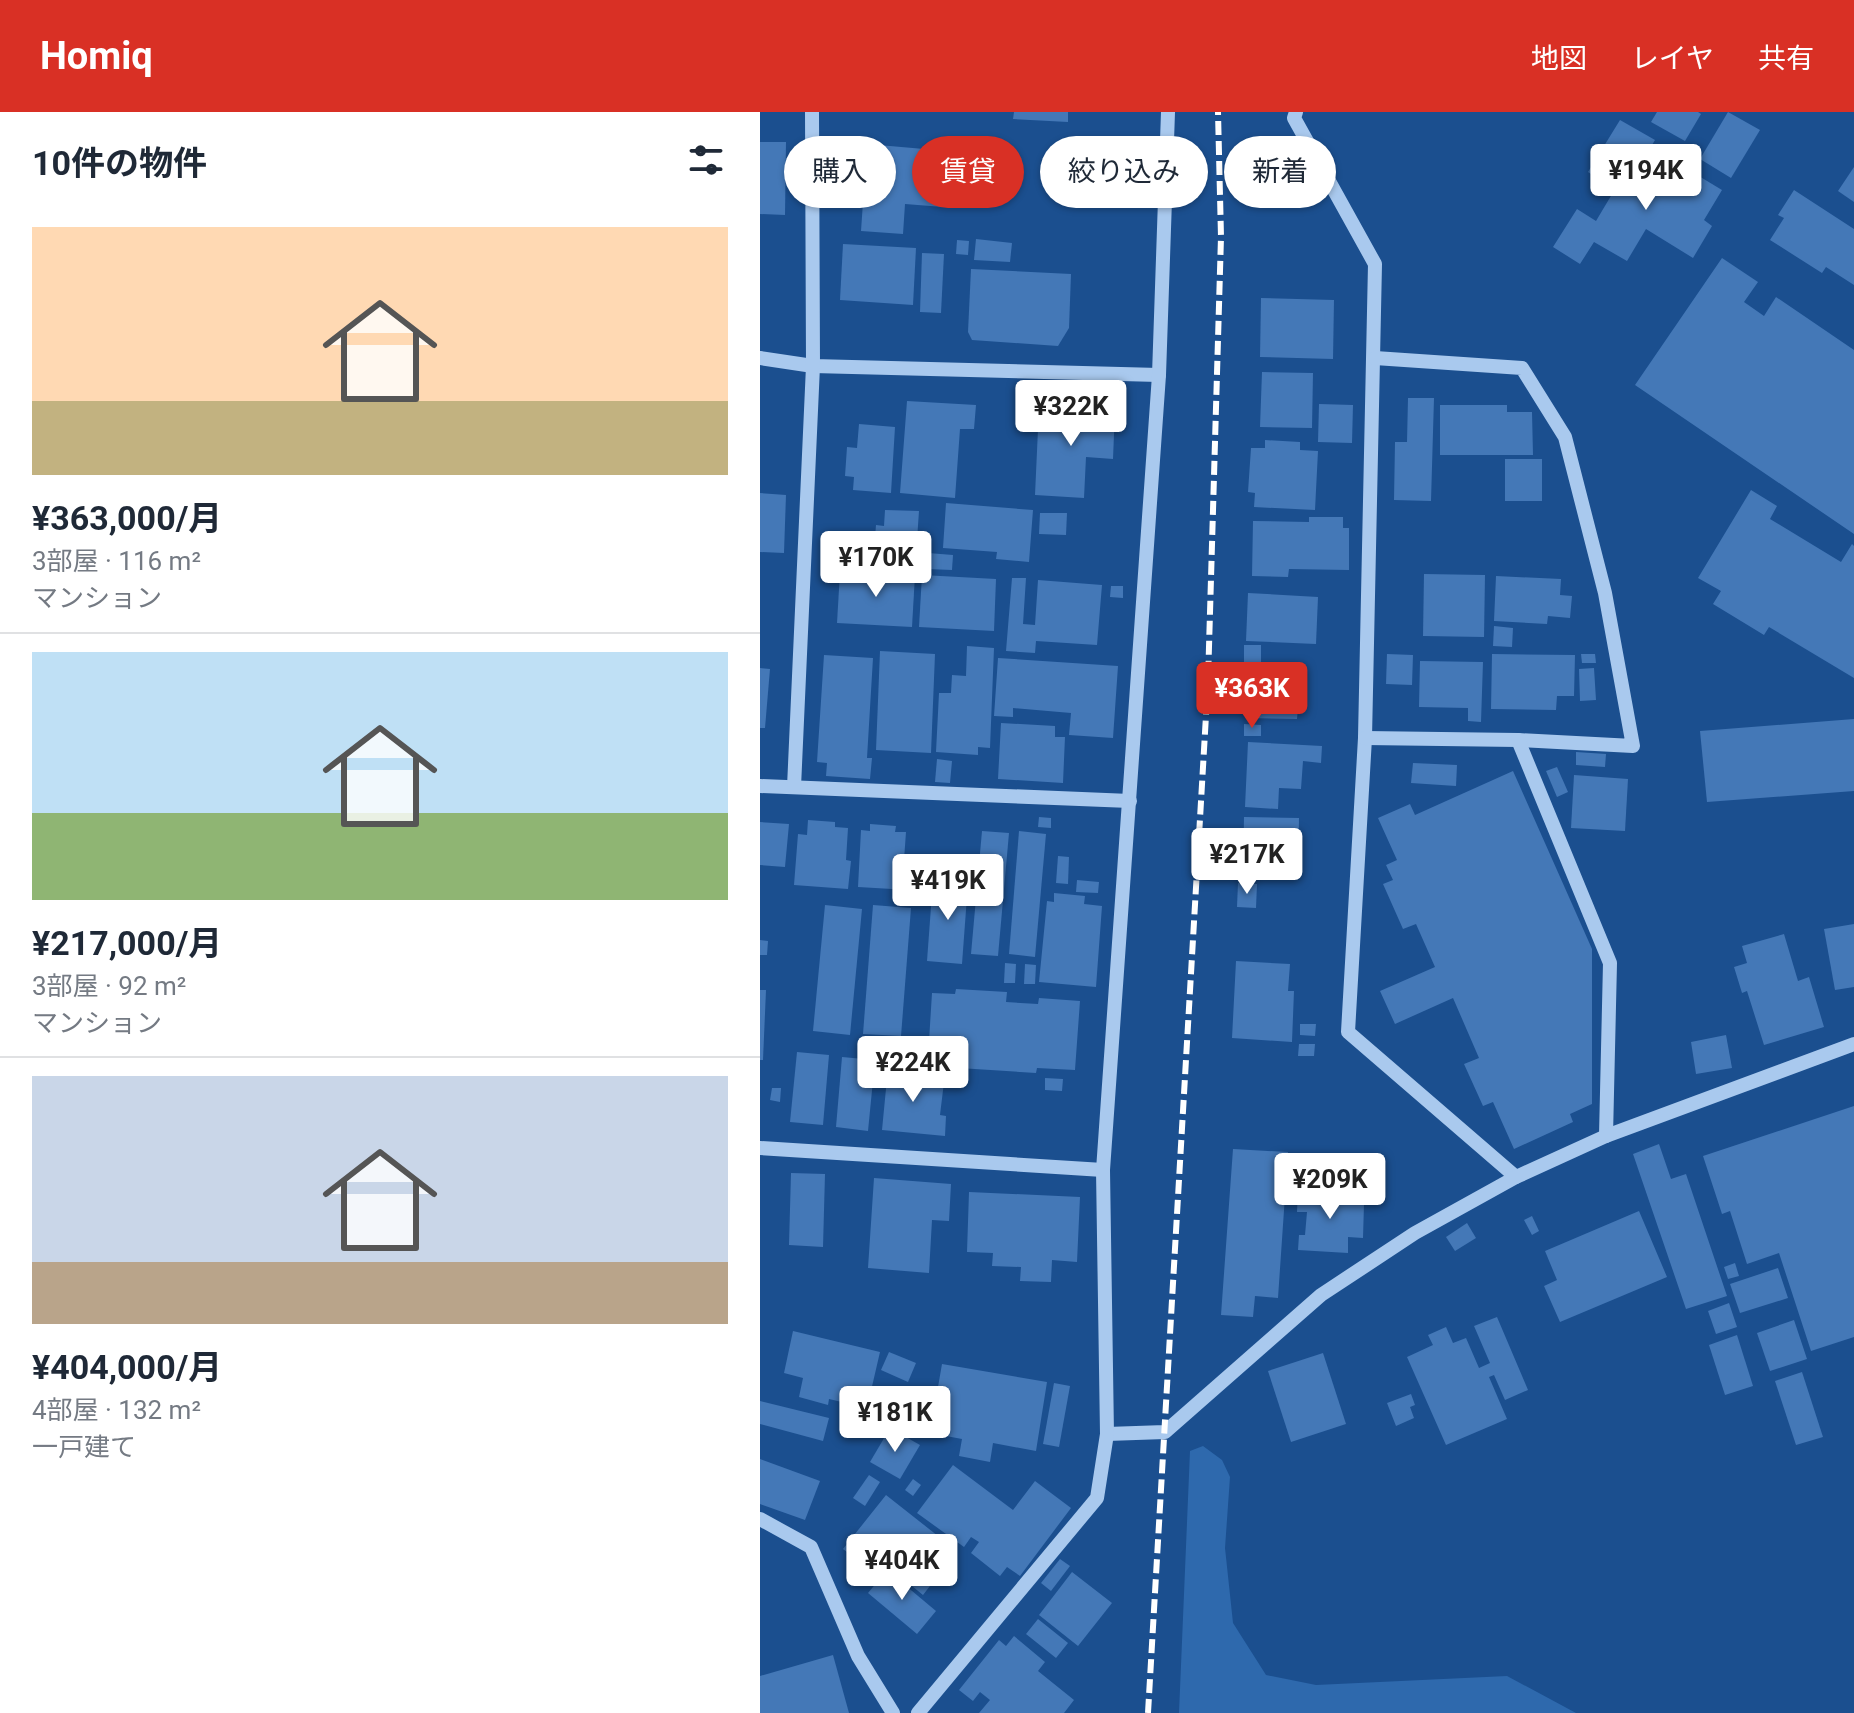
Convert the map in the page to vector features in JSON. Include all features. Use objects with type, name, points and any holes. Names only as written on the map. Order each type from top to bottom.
[{"type":"street","points":[[794,787],[813,366],[812,112]]},
{"type":"street","points":[[918,1713],[1097,1498],[1107,1434],[1103,1170],[1159,375],[1168,112]]},
{"type":"street","points":[[1296,112],[1294,118],[1375,264],[1365,738],[1348,1032],[1516,1177]]},
{"type":"street","points":[[760,358],[813,366],[1159,375]]},
{"type":"street","points":[[1365,738],[1518,740],[1633,746],[1605,593],[1565,437],[1522,368],[1375,358]]},
{"type":"street","points":[[1518,740],[1610,963],[1606,1136]]},
{"type":"street","points":[[760,786],[1130,801]]},
{"type":"street","points":[[1107,1434],[1165,1432],[1321,1295],[1415,1233],[1516,1177],[1606,1136],[1854,1044]]},
{"type":"street","points":[[760,1148],[1103,1170]]},
{"type":"street","points":[[760,1519],[811,1547],[858,1656],[893,1713]]},
{"type":"shaded area","points":[[1203,1446],[1222,1460],[1230,1477],[1225,1548],[1233,1623],[1266,1675],[1316,1685],[1507,1676],[1576,1713],[1179,1713],[1190,1451]]},
{"type":"building","points":[[1014,112],[1068,112],[1068,122],[1013,119]]},
{"type":"building","points":[[1657,112],[1701,114],[1685,141],[1651,122]]},
{"type":"building","points":[[1728,112],[1760,130],[1731,178],[1700,159]]},
{"type":"building","points":[[1620,120],[1655,140],[1637,170],[1614,156],[1600,180],[1588,172]]},
{"type":"building","points":[[760,142],[784,142],[785,215],[760,214]]},
{"type":"building","points":[[896,147],[912,148],[912,205],[905,204],[903,234],[861,231],[863,208],[896,208]]},
{"type":"building","points":[[1654,149],[1722,190],[1704,220],[1712,226],[1693,258],[1646,229],[1627,261],[1594,242],[1580,264],[1553,247],[1577,209],[1596,221],[1627,169],[1637,176]]},
{"type":"building","points":[[1854,167],[1854,202],[1838,191]]},
{"type":"building","points":[[1794,190],[1854,229],[1854,285],[1826,267],[1822,273],[1770,240],[1784,218],[1778,215]]},
{"type":"building","points":[[976,239],[1012,243],[1010,262],[974,260]]},
{"type":"building","points":[[957,240],[969,241],[968,255],[956,254]]},
{"type":"building","points":[[843,244],[916,248],[913,305],[840,300]]},
{"type":"building","points":[[922,253],[944,254],[941,313],[920,312]]},
{"type":"building","points":[[1722,258],[1758,282],[1744,302],[1764,316],[1776,297],[1854,350],[1854,534],[1635,385]]},
{"type":"building","points":[[971,269],[1071,274],[1069,328],[1058,346],[972,340],[968,332]]},
{"type":"building","points":[[1261,298],[1334,300],[1333,359],[1260,357]]},
{"type":"building","points":[[1262,372],[1313,373],[1312,428],[1260,427]]},
{"type":"building","points":[[1408,398],[1434,398],[1431,501],[1394,500],[1395,442],[1407,442]]},
{"type":"building","points":[[907,401],[976,405],[974,429],[960,429],[955,498],[900,493]]},
{"type":"building","points":[[1319,404],[1353,405],[1352,443],[1318,442]]},
{"type":"building","points":[[1440,405],[1507,405],[1507,412],[1532,412],[1533,455],[1440,455]]},
{"type":"building","points":[[1039,407],[1115,410],[1113,459],[1086,457],[1084,498],[1035,495]]},
{"type":"building","points":[[859,424],[895,427],[891,493],[853,490],[854,477],[845,476],[847,447],[857,448]]},
{"type":"building","points":[[1265,440],[1300,442],[1300,450],[1318,451],[1315,510],[1254,507],[1255,493],[1248,492],[1251,448],[1265,448]]},
{"type":"building","points":[[1505,459],[1542,459],[1542,501],[1505,501]]},
{"type":"building","points":[[1751,490],[1777,506],[1770,519],[1841,562],[1852,544],[1854,546],[1854,678],[1769,627],[1764,635],[1713,604],[1721,591],[1698,578]]},
{"type":"building","points":[[760,493],[786,495],[784,553],[760,552]]},
{"type":"building","points":[[946,503],[1033,510],[1029,562],[996,559],[997,552],[943,548]]},
{"type":"building","points":[[885,510],[919,511],[915,569],[827,564],[828,553],[880,556],[881,550],[874,550],[876,525],[884,526]]},
{"type":"building","points":[[1040,513],[1067,513],[1066,535],[1039,534]]},
{"type":"building","points":[[1309,517],[1343,517],[1343,528],[1349,528],[1349,570],[1289,569],[1288,577],[1252,576],[1253,521],[1309,522]]},
{"type":"building","points":[[928,553],[953,555],[952,570],[927,569]]},
{"type":"building","points":[[840,572],[915,575],[912,627],[837,623]]},
{"type":"building","points":[[1424,574],[1485,575],[1484,637],[1423,636]]},
{"type":"building","points":[[922,575],[996,579],[994,631],[919,627]]},
{"type":"building","points":[[1496,576],[1561,579],[1560,595],[1572,596],[1570,618],[1548,616],[1547,624],[1494,621]]},
{"type":"building","points":[[1012,578],[1026,578],[1023,624],[1035,625],[1038,580],[1102,585],[1097,645],[1036,641],[1035,653],[1006,651]]},
{"type":"building","points":[[1111,586],[1123,586],[1123,598],[1110,597]]},
{"type":"building","points":[[1248,593],[1318,597],[1316,644],[1246,641]]},
{"type":"building","points":[[1494,626],[1513,628],[1512,647],[1493,646]]},
{"type":"building","points":[[1244,645],[1261,645],[1261,663],[1244,662]]},
{"type":"building","points":[[967,646],[994,648],[990,748],[978,747],[978,755],[936,752],[939,693],[951,693],[952,675],[966,676]]},
{"type":"building","points":[[880,651],[935,654],[931,753],[876,750]]},
{"type":"building","points":[[1387,654],[1413,655],[1412,685],[1386,684]]},
{"type":"building","points":[[1492,654],[1575,655],[1574,696],[1557,696],[1556,710],[1491,709]]},
{"type":"building","points":[[1581,654],[1595,654],[1596,663],[1582,663]]},
{"type":"building","points":[[824,655],[873,658],[867,758],[872,758],[870,779],[826,776],[827,763],[817,762]]},
{"type":"building","points":[[998,658],[1118,666],[1113,738],[1069,735],[1071,713],[1013,708],[1013,717],[994,716]]},
{"type":"building","points":[[1420,661],[1483,662],[1481,722],[1468,721],[1468,708],[1419,707]]},
{"type":"building","points":[[760,668],[770,669],[765,728],[760,728]]},
{"type":"building","points":[[1594,668],[1596,700],[1580,701],[1579,669]]},
{"type":"building","points":[[1246,669],[1306,671],[1305,708],[1298,708],[1297,719],[1245,718]]},
{"type":"building","points":[[1854,719],[1854,791],[1707,802],[1700,731]]},
{"type":"building","points":[[1001,723],[1055,726],[1055,737],[1065,737],[1063,783],[998,779]]},
{"type":"building","points":[[1244,724],[1261,725],[1261,736],[1244,736]]},
{"type":"building","points":[[1248,742],[1322,746],[1321,763],[1303,761],[1301,789],[1279,788],[1278,809],[1245,807]]},
{"type":"building","points":[[1576,752],[1606,754],[1605,767],[1576,765]]},
{"type":"building","points":[[937,759],[952,761],[950,783],[935,782]]},
{"type":"building","points":[[1413,763],[1457,765],[1456,786],[1411,783]]},
{"type":"building","points":[[1557,767],[1568,792],[1557,797],[1546,771]]},
{"type":"building","points":[[1513,771],[1592,949],[1592,1104],[1570,1114],[1573,1122],[1514,1149],[1493,1102],[1483,1106],[1464,1064],[1479,1058],[1453,998],[1395,1024],[1380,991],[1435,967],[1416,924],[1403,929],[1383,884],[1393,880],[1386,865],[1397,860],[1378,818],[1410,804],[1415,815]]},
{"type":"building","points":[[1574,775],[1628,779],[1625,831],[1571,828]]},
{"type":"building","points":[[1039,817],[1051,818],[1051,828],[1038,827]]},
{"type":"building","points":[[1244,817],[1299,818],[1298,878],[1243,877]]},
{"type":"building","points":[[808,820],[835,822],[835,827],[848,828],[846,860],[851,861],[848,889],[794,885],[798,834],[807,835]]},
{"type":"building","points":[[760,822],[789,824],[785,867],[760,865]]},
{"type":"building","points":[[870,824],[896,826],[895,832],[906,832],[904,860],[911,860],[909,890],[858,887],[861,830],[870,831]]},
{"type":"building","points":[[982,831],[1009,833],[998,956],[971,954]]},
{"type":"building","points":[[1019,831],[1046,834],[1035,957],[1009,954]]},
{"type":"building","points":[[1058,856],[1069,857],[1068,884],[1056,883]]},
{"type":"building","points":[[933,880],[968,883],[962,964],[927,961]]},
{"type":"building","points":[[1077,880],[1099,882],[1098,893],[1076,892]]},
{"type":"building","points":[[1238,883],[1257,884],[1256,908],[1237,907]]},
{"type":"building","points":[[1054,893],[1085,896],[1084,904],[1102,906],[1096,987],[1039,982],[1047,901],[1054,902]]},
{"type":"building","points":[[825,905],[862,909],[850,1035],[813,1031]]},
{"type":"building","points":[[873,905],[911,908],[901,1036],[863,1034]]},
{"type":"building","points":[[1854,924],[1854,987],[1835,990],[1824,929]]},
{"type":"building","points":[[1784,934],[1798,981],[1809,977],[1824,1027],[1764,1045],[1747,991],[1742,993],[1734,967],[1747,963],[1742,946]]},
{"type":"building","points":[[760,940],[768,941],[767,955],[760,955]]},
{"type":"building","points":[[1236,961],[1290,964],[1288,991],[1294,991],[1292,1042],[1232,1038]]},
{"type":"building","points":[[1005,963],[1016,964],[1015,983],[1004,983]]},
{"type":"building","points":[[1025,964],[1036,965],[1035,984],[1024,984]]},
{"type":"building","points":[[956,989],[1007,992],[1006,1002],[1038,1004],[1039,998],[1080,1001],[1075,1070],[1037,1068],[1036,1073],[959,1068],[959,1059],[928,1057],[932,993],[955,994]]},
{"type":"building","points":[[760,990],[766,990],[763,1060],[760,1060]]},
{"type":"building","points":[[1300,1024],[1316,1024],[1315,1036],[1300,1035]]},
{"type":"building","points":[[1726,1035],[1732,1068],[1696,1074],[1691,1042]]},
{"type":"building","points":[[1299,1044],[1315,1044],[1314,1056],[1298,1056]]},
{"type":"building","points":[[797,1052],[829,1055],[823,1125],[790,1122]]},
{"type":"building","points":[[842,1057],[875,1060],[868,1131],[836,1127]]},
{"type":"building","points":[[888,1068],[919,1071],[918,1079],[944,1082],[940,1115],[946,1116],[945,1136],[882,1130]]},
{"type":"building","points":[[1045,1078],[1063,1079],[1062,1091],[1045,1090]]},
{"type":"building","points":[[772,1088],[781,1088],[780,1102],[770,1100]]},
{"type":"building","points":[[1854,1106],[1854,1337],[1811,1351],[1779,1253],[1747,1264],[1730,1211],[1722,1214],[1703,1156]]},
{"type":"building","points":[[1659,1144],[1671,1179],[1686,1174],[1727,1296],[1686,1309],[1633,1154]]},
{"type":"building","points":[[1233,1149],[1288,1152],[1278,1298],[1255,1296],[1253,1317],[1221,1315]]},
{"type":"building","points":[[791,1173],[825,1174],[823,1247],[789,1245]]},
{"type":"building","points":[[874,1178],[951,1184],[949,1221],[932,1220],[929,1273],[868,1268]]},
{"type":"building","points":[[1298,1190],[1356,1193],[1355,1204],[1364,1204],[1363,1238],[1348,1237],[1348,1253],[1298,1250],[1299,1235],[1305,1235],[1307,1212],[1297,1212]]},
{"type":"building","points":[[969,1192],[1080,1197],[1077,1262],[1052,1260],[1051,1282],[1020,1281],[1021,1267],[992,1266],[993,1253],[967,1252]]},
{"type":"building","points":[[1639,1211],[1667,1277],[1560,1322],[1544,1286],[1557,1280],[1545,1251]]},
{"type":"building","points":[[1532,1216],[1539,1231],[1532,1235],[1524,1220]]},
{"type":"building","points":[[1467,1223],[1476,1238],[1455,1251],[1446,1237]]},
{"type":"building","points":[[1735,1263],[1739,1276],[1728,1279],[1724,1267]]},
{"type":"building","points":[[1778,1268],[1788,1298],[1740,1313],[1730,1284]]},
{"type":"building","points":[[1729,1303],[1737,1327],[1716,1334],[1708,1311]]},
{"type":"building","points":[[1497,1317],[1528,1390],[1505,1400],[1494,1375],[1489,1377],[1507,1419],[1446,1445],[1407,1357],[1433,1345],[1428,1335],[1446,1327],[1453,1343],[1466,1338],[1479,1368],[1490,1363],[1474,1326]]},
{"type":"building","points":[[1794,1320],[1807,1359],[1770,1371],[1757,1333]]},
{"type":"building","points":[[793,1331],[880,1352],[867,1408],[829,1399],[828,1405],[799,1397],[803,1378],[784,1373]]},
{"type":"building","points":[[1737,1335],[1753,1386],[1725,1395],[1709,1345]]},
{"type":"building","points":[[889,1352],[916,1363],[908,1382],[881,1370]]},
{"type":"building","points":[[1323,1353],[1346,1424],[1291,1442],[1268,1371]]},
{"type":"building","points":[[942,1364],[1047,1382],[1036,1451],[993,1443],[990,1462],[959,1456],[962,1439],[930,1433]]},
{"type":"building","points":[[1802,1372],[1823,1437],[1796,1445],[1775,1381]]},
{"type":"building","points":[[1054,1383],[1070,1386],[1059,1447],[1043,1444]]},
{"type":"building","points":[[1411,1394],[1415,1405],[1410,1407],[1414,1418],[1396,1426],[1387,1403]]},
{"type":"building","points":[[760,1401],[829,1418],[823,1441],[760,1424]]},
{"type":"building","points":[[890,1428],[920,1445],[900,1479],[870,1462]]},
{"type":"building","points":[[760,1459],[820,1481],[805,1520],[760,1504]]},
{"type":"building","points":[[953,1465],[1013,1510],[1035,1481],[1071,1508],[1020,1576],[1007,1567],[1000,1576],[971,1553],[979,1542],[971,1537],[964,1547],[917,1513]]},
{"type":"building","points":[[869,1475],[880,1482],[865,1506],[853,1498]]},
{"type":"building","points":[[913,1479],[921,1485],[913,1496],[905,1490]]},
{"type":"building","points":[[886,1495],[957,1551],[923,1595],[880,1560],[872,1571],[843,1549]]},
{"type":"building","points":[[1060,1559],[1070,1566],[1051,1591],[1041,1583]]},
{"type":"building","points":[[887,1570],[936,1611],[917,1634],[868,1593]]},
{"type":"building","points":[[1072,1572],[1112,1603],[1078,1646],[1039,1615]]},
{"type":"building","points":[[1038,1619],[1068,1643],[1056,1658],[1026,1634]]},
{"type":"building","points":[[1014,1636],[1045,1662],[1038,1671],[1074,1700],[1064,1713],[979,1713],[990,1700],[980,1692],[973,1701],[959,1690],[999,1640],[1006,1646]]},
{"type":"building","points":[[833,1655],[849,1713],[760,1713],[760,1676]]},
{"type":"railway","points":[[1148,1713],[1208,681],[1221,237],[1218,112]]}]
